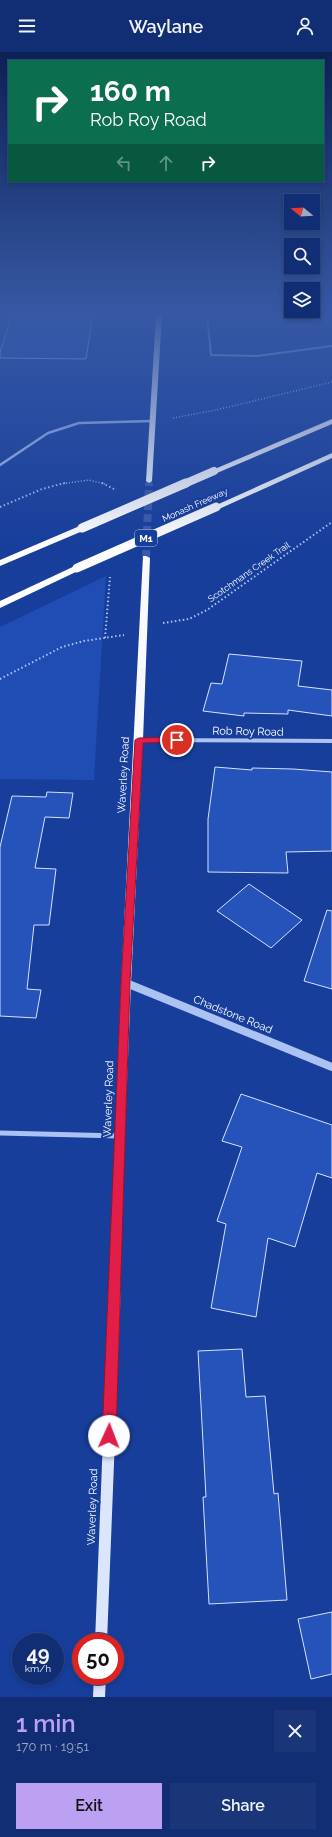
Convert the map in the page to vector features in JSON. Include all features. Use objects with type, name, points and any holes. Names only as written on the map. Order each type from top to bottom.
[{"type":"highway","points":[[0,563],[332,421]]},
{"type":"highway","name":"Monash Freeway","points":[[0,605],[77,568],[332,455]]},
{"type":"main road","points":[[149,481],[154,392]]},
{"type":"main road","name":"Waverley Road","points":[[101,1633],[126,983],[139,740],[146,558]]},
{"type":"main road","points":[[99,1697],[100,1685]]},
{"type":"street","points":[[0,465],[48,433],[79,423],[152,421]]},
{"type":"street","name":"Rob Roy Road","points":[[139,740],[332,741]]},
{"type":"street","name":"Chadstone Road","points":[[126,983],[332,1066]]},
{"type":"street","points":[[0,1133],[121,1136]]},
{"type":"path","points":[[152,421],[216,410],[292,392]]},
{"type":"path","points":[[0,507],[75,480],[93,480],[116,490]]},
{"type":"path","name":"Scotchmans Creek Trail","points":[[169,622],[189,619],[207,610],[332,522]]},
{"type":"path","points":[[106,638],[110,574]]},
{"type":"path","points":[[0,679],[62,647],[84,641],[117,637]]},
{"type":"shaded area","points":[[106,576],[94,780],[0,779],[0,627]]},
{"type":"building","points":[[229,654],[302,661],[298,686],[332,690],[332,716],[288,710],[288,714],[244,713],[244,716],[203,711],[211,683],[222,684]]},
{"type":"building","points":[[215,767],[252,770],[252,768],[293,769],[332,772],[332,851],[286,852],[288,873],[208,872],[208,819]]},
{"type":"building","points":[[47,792],[73,793],[69,818],[45,817],[35,868],[56,869],[49,925],[34,925],[27,989],[41,990],[36,1018],[0,1016],[0,847],[12,796],[46,797]]},
{"type":"building","points":[[249,884],[302,920],[271,948],[217,911]]},
{"type":"building","points":[[327,910],[332,911],[332,989],[304,981]]},
{"type":"building","points":[[241,1094],[332,1125],[332,1178],[317,1173],[295,1247],[268,1238],[256,1317],[211,1308],[226,1224],[217,1221],[242,1147],[222,1141]]},
{"type":"building","points":[[242,1349],[246,1397],[265,1396],[274,1494],[278,1493],[287,1600],[209,1604],[203,1497],[206,1497],[198,1351]]},
{"type":"building","points":[[332,1612],[332,1674],[311,1679],[298,1619]]},
{"type":"tunnel","points":[[146,558],[149,483]]},
{"type":"route","points":[[109,1436],[126,983],[139,740],[177,740]]}]
